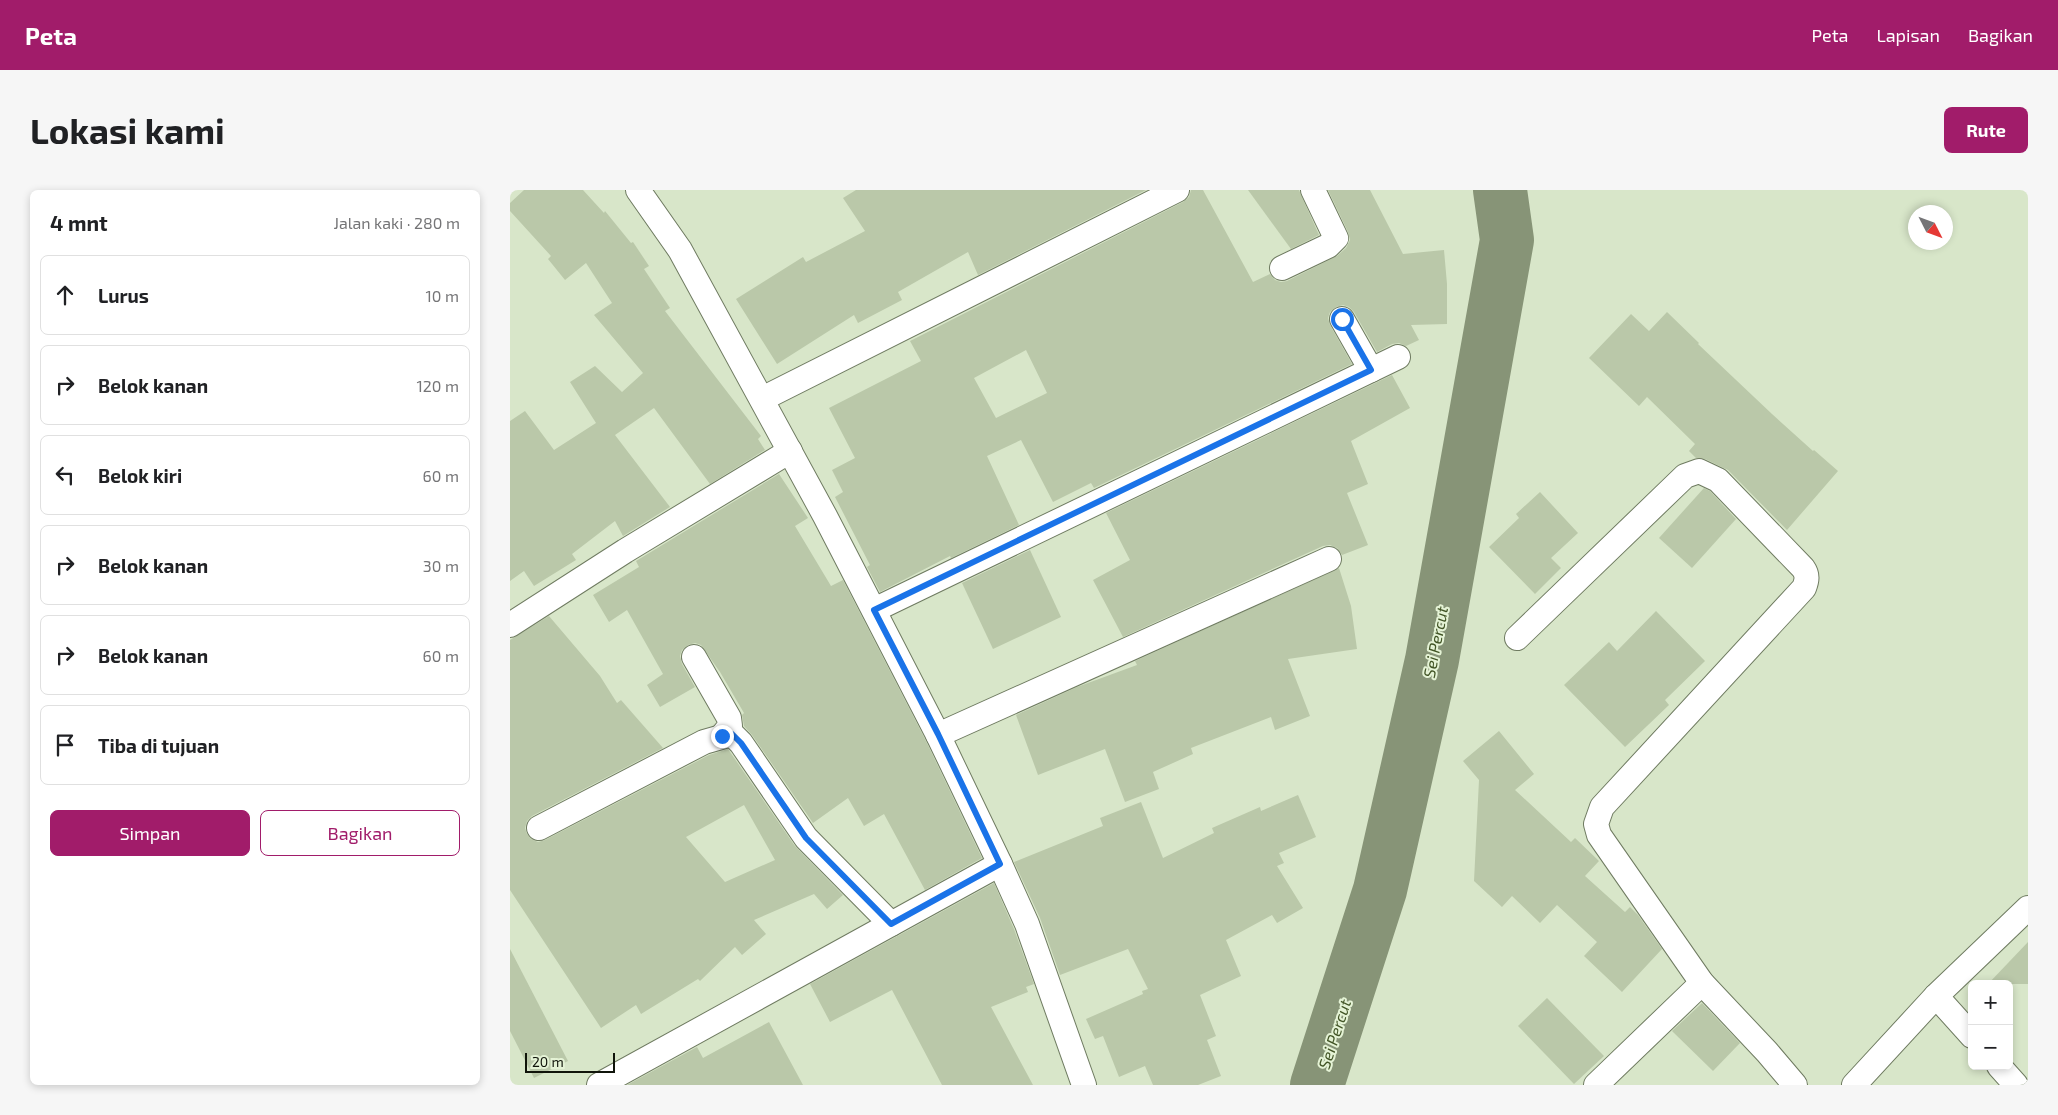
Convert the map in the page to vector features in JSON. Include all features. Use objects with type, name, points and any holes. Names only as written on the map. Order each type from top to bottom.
[{"type":"street","points":[[638,190],[680,250],[790,451],[938,734],[1027,924],[1084,1085]]},
{"type":"street","points":[[762,399],[1177,190]]},
{"type":"street","points":[[1282,268],[1328,246],[1336,238],[1313,190]]},
{"type":"street","points":[[1342,319],[1371,370]]},
{"type":"street","points":[[874,610],[1398,357]]},
{"type":"street","points":[[510,625],[625,551],[790,451]]},
{"type":"street","points":[[1518,638],[1684,476],[1699,471],[1718,480],[1807,574],[1807,582],[1804,588],[1602,807],[1596,824],[1599,834],[1702,983],[1767,1052],[1795,1085]]},
{"type":"street","points":[[938,734],[1329,559]]},
{"type":"street","points":[[694,657],[729,718],[730,726],[722,736]]},
{"type":"street","points":[[539,828],[704,742],[732,734],[741,743],[806,838],[891,924]]},
{"type":"street","points":[[599,1085],[1000,864]]},
{"type":"street","points":[[1854,1085],[1936,996],[2028,908]]},
{"type":"street","points":[[1596,1085],[1702,983]]},
{"type":"street","points":[[1936,996],[1968,1032]]},
{"type":"street","points":[[2003,1070],[2016,1085]]},
{"type":"building","points":[[524,190],[583,190],[604,213],[605,211],[631,243],[633,242],[649,266],[644,269],[670,308],[665,311],[761,436],[758,439],[765,450],[710,484],[654,408],[615,435],[670,507],[623,536],[615,521],[572,554],[576,560],[534,586],[524,571],[510,581],[510,421],[525,411],[554,450],[596,423],[570,382],[595,366],[622,392],[643,373],[594,315],[612,303],[586,263],[565,280],[548,259],[551,256],[510,211],[510,203]]},
{"type":"building","points":[[856,190],[1146,190],[978,275],[968,252],[898,292],[902,300],[858,323],[854,315],[777,364],[736,299],[803,257],[806,262],[865,231],[843,198]]},
{"type":"building","points":[[1191,190],[1203,190],[1253,282],[1270,274],[1275,280],[1281,282],[1287,281],[1337,256],[1346,248],[1350,240],[1348,232],[1328,190],[1370,190],[1403,254],[1444,250],[1447,284],[1447,324],[1411,325],[1419,340],[1406,346],[1399,343],[1392,344],[1377,352],[1354,312],[1349,307],[1343,305],[1336,307],[1330,312],[1328,318],[1352,364],[1094,488],[1091,483],[1053,502],[1021,440],[987,456],[1019,525],[951,558],[950,556],[880,592],[867,567],[870,565],[835,497],[843,492],[832,470],[855,458],[829,408],[921,361],[910,341],[1183,202],[1189,197]],"holes":[[[1026,350],[1047,393],[996,418],[974,378]]]},
{"type":"building","points":[[1248,190],[1299,190],[1319,235],[1291,249]]},
{"type":"building","points":[[1667,312],[1772,414],[1838,471],[1787,530],[1728,470],[1705,459],[1696,458],[1689,451],[1695,444],[1647,397],[1639,406],[1589,358],[1631,314],[1649,331]]},
{"type":"building","points":[[1392,375],[1410,408],[1351,441],[1368,484],[1347,493],[1368,545],[1342,555],[1337,548],[1330,545],[1323,546],[1123,637],[1093,580],[1130,560],[1106,513]]},
{"type":"building","points":[[779,474],[808,518],[795,526],[831,586],[843,580],[926,741],[982,858],[925,890],[884,814],[864,826],[848,798],[813,823],[744,726],[742,715],[744,713],[720,672],[701,645],[695,643],[688,645],[682,650],[680,656],[682,664],[695,687],[660,707],[647,685],[663,674],[627,610],[609,622],[593,595],[639,567],[636,561]]},
{"type":"building","points":[[1704,488],[1710,491],[1736,519],[1692,568],[1659,538]]},
{"type":"building","points":[[1540,492],[1578,533],[1551,558],[1561,568],[1535,594],[1489,547],[1519,518],[1516,514]]},
{"type":"building","points":[[1030,550],[1061,617],[993,649],[962,583]]},
{"type":"building","points":[[1339,568],[1351,606],[1357,649],[1288,659],[1310,716],[1275,730],[1271,717],[1191,748],[1193,754],[1153,772],[1159,789],[1125,802],[1105,749],[1038,775],[1016,715],[1077,687],[1137,665],[1135,661]]},
{"type":"building","points":[[1656,611],[1705,661],[1665,700],[1669,705],[1625,747],[1564,685],[1609,642],[1617,651]]},
{"type":"building","points":[[549,616],[600,676],[617,703],[621,700],[663,748],[532,816],[527,821],[525,828],[531,839],[538,842],[545,840],[709,755],[728,749],[795,846],[843,895],[827,909],[814,894],[754,920],[766,934],[742,955],[735,947],[700,981],[698,979],[641,1014],[636,1005],[601,1028],[510,890],[510,640]],"holes":[[[744,805],[775,860],[725,882],[686,837]]]},
{"type":"building","points":[[1499,731],[1534,774],[1515,790],[1571,842],[1575,838],[1599,861],[1585,876],[1625,912],[1630,907],[1638,915],[1662,949],[1622,992],[1584,956],[1597,942],[1557,905],[1540,923],[1512,896],[1502,907],[1474,881],[1479,780],[1463,761]]},
{"type":"building","points":[[1298,795],[1316,837],[1279,853],[1284,863],[1277,866],[1303,908],[1277,923],[1272,915],[1226,940],[1241,976],[1200,995],[1216,1036],[1207,1040],[1221,1076],[1198,1085],[1153,1085],[1145,1066],[1119,1077],[1103,1036],[1095,1039],[1086,1019],[1143,994],[1142,991],[1148,989],[1128,949],[1060,975],[1040,918],[1014,862],[1103,826],[1100,818],[1141,802],[1163,858],[1214,833],[1212,828],[1260,807],[1261,811]]},
{"type":"building","points":[[994,883],[1014,929],[1034,984],[1026,987],[1028,992],[991,1007],[1033,1085],[942,1085],[892,990],[830,1022],[810,984]]},
{"type":"building","points":[[2028,942],[2028,984],[2013,984],[2013,980],[1992,980]]},
{"type":"building","points":[[510,949],[568,1061],[534,1078],[510,1031]]},
{"type":"building","points":[[1547,998],[1604,1056],[1574,1084],[1518,1026]]},
{"type":"building","points":[[1702,1003],[1740,1043],[1713,1071],[1672,1031]]},
{"type":"building","points":[[769,1022],[803,1085],[627,1085],[697,1047],[703,1058]]},
{"type":"waterway","name":"Sei Percut","points":[[1317,1085],[1380,890],[1432,660],[1507,240],[1500,190]]},
{"type":"route","points":[[722,736],[732,734],[741,743],[806,838],[891,924],[1000,864],[938,734],[874,610],[1371,370],[1342,319]]}]
